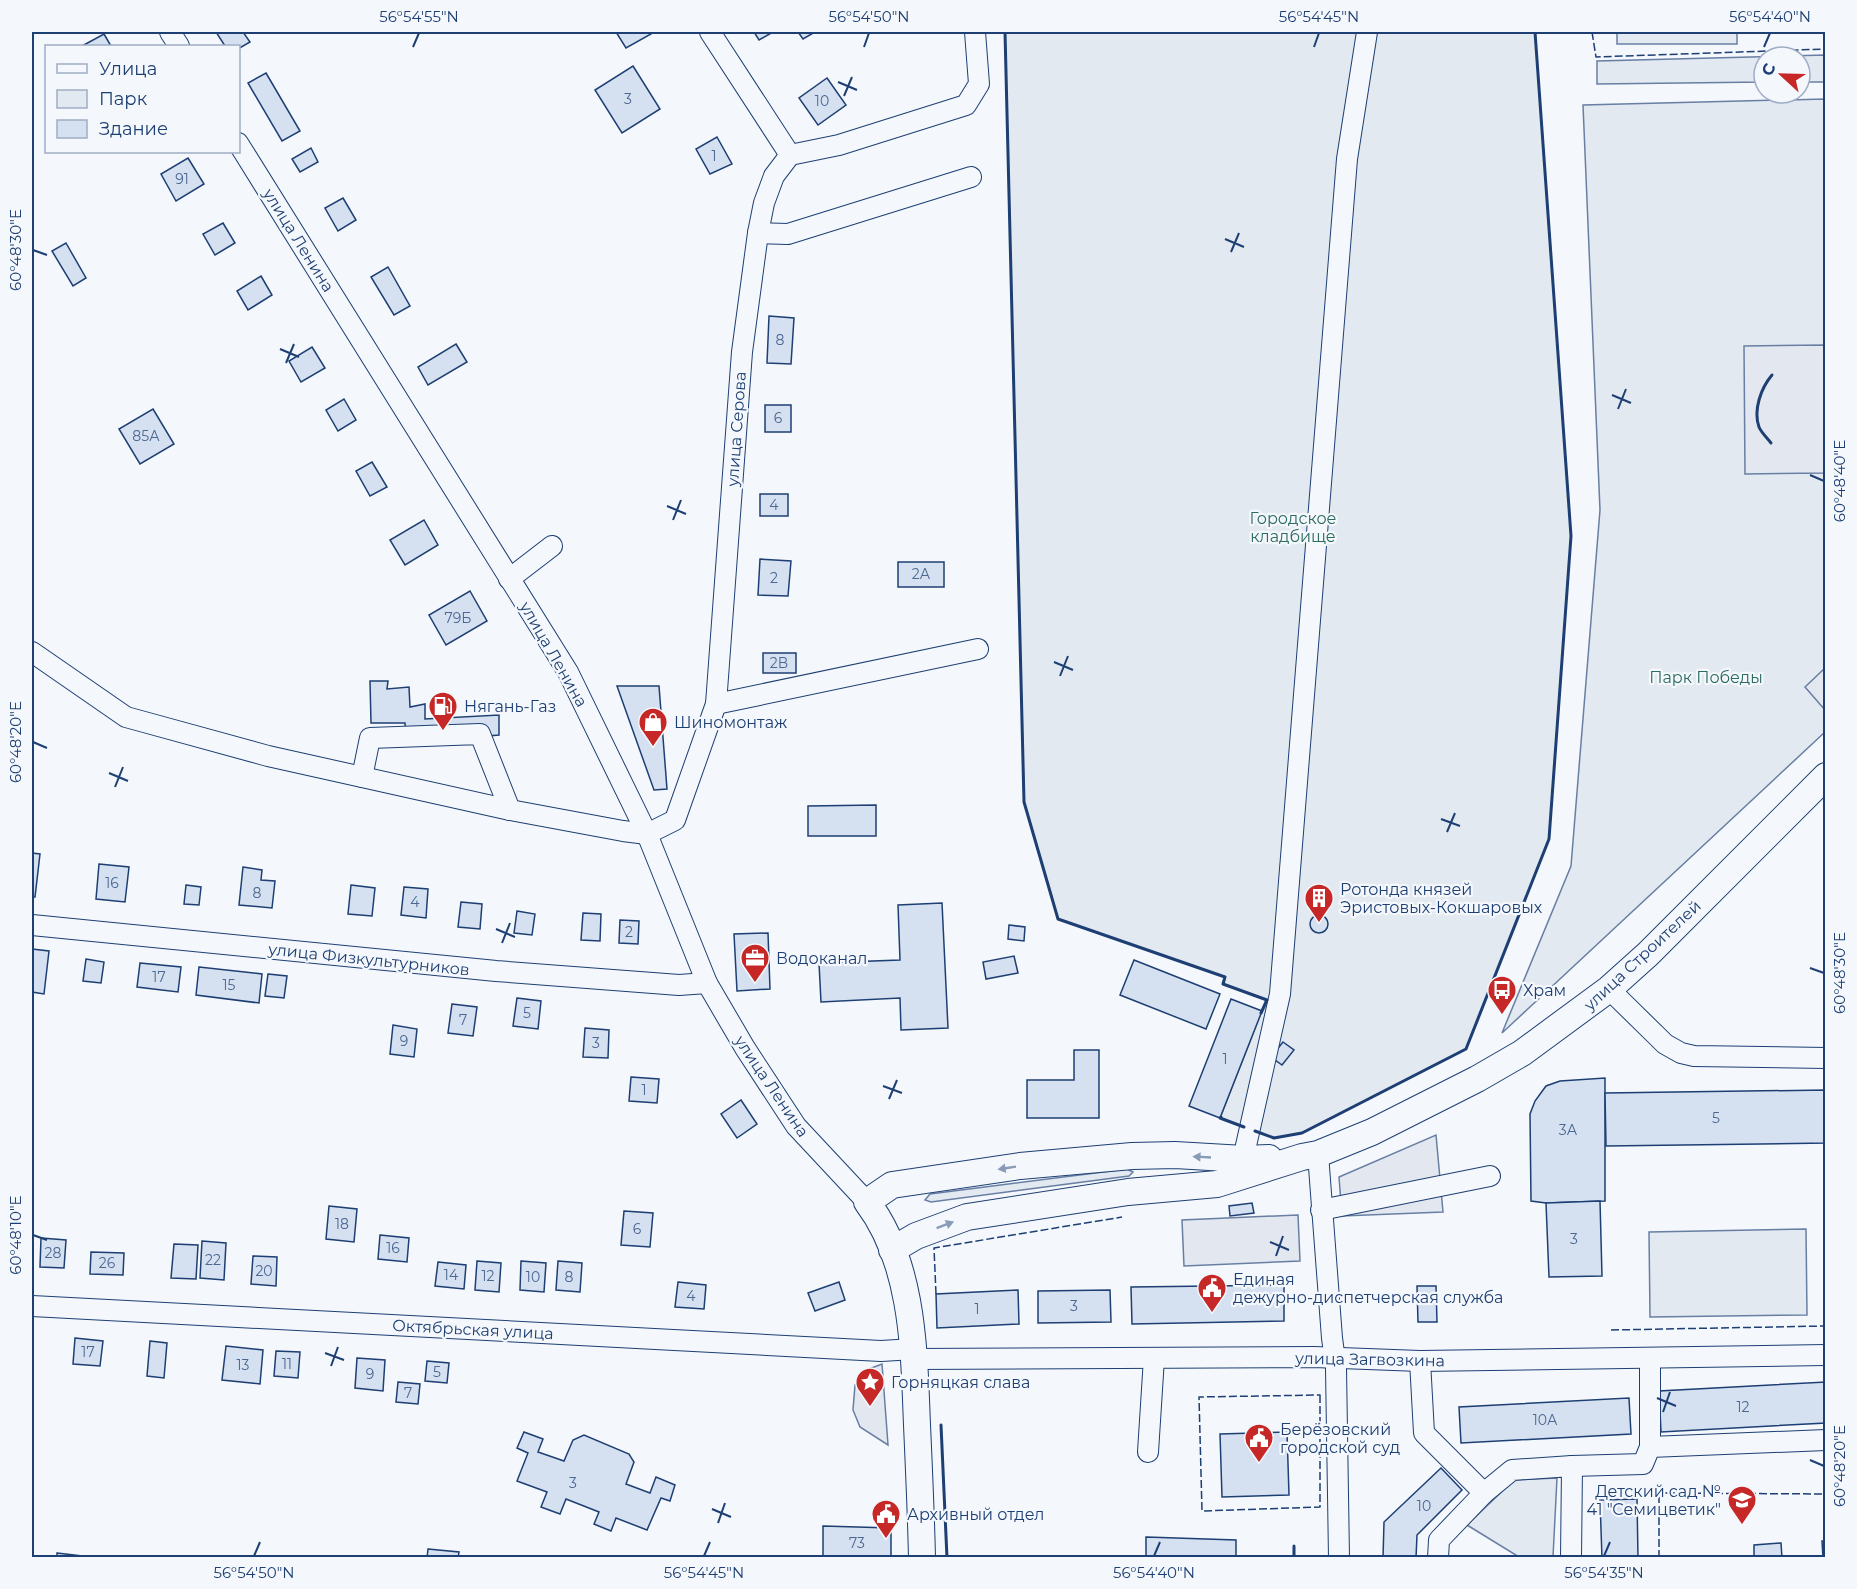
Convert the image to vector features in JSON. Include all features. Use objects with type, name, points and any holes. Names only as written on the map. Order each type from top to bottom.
[{"type":"main road","name":"улица Строителей","points":[[892,1250],[916,1236],[967,1217],[1128,1191],[1217,1184],[1310,1156],[1372,1132],[1522,1053],[1610,989],[1826,776]]},
{"type":"main road","points":[[922,1557],[914,1354],[905,1288],[878,1216],[867,1202],[892,1185],[1020,1166],[1132,1156],[1175,1155],[1243,1159],[1310,1156]]},
{"type":"main road","points":[[1128,1191],[1144,1179],[1145,1167],[1132,1156]]},
{"type":"street","points":[[170,32],[178,45]]},
{"type":"street","points":[[710,32],[790,155],[839,145],[966,105],[979,84],[975,32]]},
{"type":"street","points":[[1243,1159],[1280,994],[1347,159],[1367,32]]},
{"type":"street","name":"улица Ленина","points":[[240,146],[568,672],[647,834],[707,983],[745,1048],[796,1126],[867,1202]]},
{"type":"street","name":"улица Серова","points":[[647,834],[675,820],[716,704],[742,352],[758,233],[764,203],[774,176],[790,155]]},
{"type":"street","points":[[758,233],[788,234],[971,177]]},
{"type":"street","points":[[509,579],[552,546]]},
{"type":"street","points":[[716,704],[978,649]]},
{"type":"street","points":[[32,652],[126,717],[268,756],[510,810],[647,834]]},
{"type":"street","points":[[362,777],[369,738],[480,734],[510,810]]},
{"type":"street","name":"улица Физкультурников","points":[[32,925],[496,971],[680,985],[707,983]]},
{"type":"street","points":[[1610,989],[1665,1044],[1681,1053],[1694,1056],[1826,1058]]},
{"type":"street","points":[[1310,1156],[1321,1210],[1334,1358],[1337,1405],[1338,1557]]},
{"type":"street","points":[[1321,1210],[1490,1176]]},
{"type":"street","name":"Октябрьская улица","points":[[32,1306],[881,1350],[914,1354]]},
{"type":"street","name":"улица Загвозкина","points":[[914,1354],[1334,1358],[1420,1361],[1826,1355]]},
{"type":"street","points":[[1148,1452],[1154,1358]]},
{"type":"street","points":[[1438,1557],[1439,1540],[1484,1493],[1512,1470],[1643,1464],[1650,1447],[1650,1359]]},
{"type":"street","points":[[1420,1361],[1424,1433],[1484,1493]]},
{"type":"street","points":[[1650,1447],[1826,1440]]},
{"type":"street","points":[[1571,1557],[1572,1466]]},
{"type":"green space","name":"Городское кладбище","points":[[1005,32],[1535,32],[1571,536],[1549,839],[1466,1049],[1302,1133],[1274,1138],[1220,1118],[1266,1000],[1223,984],[1225,977],[1058,919],[1024,802]]},
{"type":"green space","points":[[1617,32],[1737,32],[1737,44],[1617,44]]},
{"type":"green space","points":[[1812,55],[1825,55],[1825,82],[1812,82]]},
{"type":"green space","points":[[1752,57],[1752,82],[1597,84],[1597,61]]},
{"type":"green space","name":"Парк Победы","points":[[1812,99],[1825,99],[1825,732],[1502,1033],[1571,866],[1600,510],[1583,105],[1752,101],[1752,105],[1812,105]]},
{"type":"green space","points":[[1127,1169],[1133,1172],[1129,1176],[931,1202],[925,1200],[930,1194]]},
{"type":"green space","points":[[1806,1229],[1807,1315],[1650,1317],[1649,1232]]},
{"type":"green space","points":[[1557,1478],[1553,1557],[1519,1557],[1467,1525],[1514,1480]]},
{"type":"shaded area","points":[[1825,345],[1825,473],[1745,474],[1744,346]]},
{"type":"shaded area","points":[[1825,668],[1825,710],[1805,687]]},
{"type":"shaded area","points":[[1436,1135],[1443,1212],[1342,1216],[1339,1177]]},
{"type":"shaded area","points":[[1298,1215],[1300,1261],[1184,1266],[1182,1220]]},
{"type":"shaded area","points":[[882,1364],[888,1445],[860,1427],[853,1410],[855,1385],[869,1369]]},
{"type":"building","points":[[216,32],[243,32],[250,42],[240,48],[240,45],[224,45]]},
{"type":"building","points":[[616,32],[650,32],[651,34],[626,48]]},
{"type":"building","points":[[754,32],[773,32],[759,40]]},
{"type":"building","points":[[798,32],[815,32],[803,39]]},
{"type":"building","points":[[104,34],[110,45],[84,45]]},
{"type":"building","points":[[633,66],[660,109],[622,133],[595,90]]},
{"type":"building","points":[[266,73],[300,131],[282,141],[248,83]]},
{"type":"building","points":[[827,78],[846,105],[818,125],[799,98]]},
{"type":"building","points":[[717,137],[732,164],[710,174],[696,149]]},
{"type":"building","points":[[311,148],[318,162],[300,172],[292,159]]},
{"type":"building","points":[[188,158],[204,184],[176,201],[161,174]]},
{"type":"building","points":[[343,198],[356,220],[338,231],[325,208]]},
{"type":"building","points":[[223,223],[235,243],[215,255],[203,234]]},
{"type":"building","points":[[66,243],[86,278],[73,286],[52,251]]},
{"type":"building","points":[[388,267],[410,306],[394,315],[371,277]]},
{"type":"building","points":[[261,276],[272,295],[248,310],[237,291]]},
{"type":"building","points":[[769,316],[794,318],[791,364],[767,363]]},
{"type":"building","points":[[456,344],[467,362],[428,385],[418,367]]},
{"type":"building","points":[[312,347],[325,368],[301,382],[289,361]]},
{"type":"building","points":[[344,399],[356,420],[338,431],[326,410]]},
{"type":"building","points":[[765,405],[791,405],[791,432],[765,432]]},
{"type":"building","points":[[153,409],[174,444],[140,464],[119,429]]},
{"type":"building","points":[[372,462],[387,487],[370,496],[356,471]]},
{"type":"building","points":[[760,494],[788,494],[788,516],[760,516]]},
{"type":"building","points":[[424,520],[438,545],[405,565],[390,540]]},
{"type":"building","points":[[760,559],[791,561],[788,596],[758,595]]},
{"type":"building","points":[[898,562],[944,562],[944,587],[898,587]]},
{"type":"building","points":[[470,591],[487,621],[446,645],[429,615]]},
{"type":"building","points":[[763,653],[796,653],[796,673],[763,673]]},
{"type":"building","points":[[370,681],[388,681],[387,689],[409,687],[410,707],[425,704],[425,719],[499,715],[499,735],[406,743],[405,723],[371,723]]},
{"type":"building","points":[[617,686],[659,686],[667,789],[654,790]]},
{"type":"building","points":[[876,805],[876,836],[808,836],[808,806]]},
{"type":"building","points":[[32,853],[40,854],[35,897],[32,897]]},
{"type":"building","points":[[99,864],[129,867],[125,902],[96,899]]},
{"type":"building","points":[[243,867],[262,870],[261,880],[275,881],[272,908],[239,905]]},
{"type":"building","points":[[186,885],[201,887],[199,905],[184,904]]},
{"type":"building","points":[[351,885],[375,888],[372,916],[348,914]]},
{"type":"building","points":[[404,887],[428,889],[426,918],[401,915]]},
{"type":"building","points":[[461,902],[482,904],[480,929],[458,927]]},
{"type":"building","points":[[942,903],[948,1028],[901,1030],[900,998],[821,1002],[819,963],[900,960],[898,905]]},
{"type":"building","points":[[517,911],[535,914],[532,935],[514,933]]},
{"type":"building","points":[[583,913],[601,914],[600,941],[581,940]]},
{"type":"building","name":"Ротонда князей Эристовых-Кокшаровых","points":[[1319,915],[1325,918],[1328,924],[1325,930],[1319,933],[1313,930],[1310,924],[1313,918]]},
{"type":"building","points":[[620,920],[639,921],[638,944],[619,943]]},
{"type":"building","points":[[1009,925],[1025,927],[1024,941],[1008,939]]},
{"type":"building","points":[[768,933],[770,989],[737,991],[734,934]]},
{"type":"building","points":[[32,949],[49,951],[44,994],[32,992]]},
{"type":"building","points":[[1014,956],[1018,973],[986,979],[983,962]]},
{"type":"building","points":[[86,959],[104,962],[101,983],[83,981]]},
{"type":"building","points":[[1134,960],[1220,994],[1206,1029],[1120,995]]},
{"type":"building","points":[[140,963],[181,967],[178,992],[137,987]]},
{"type":"building","points":[[199,967],[262,974],[259,1003],[196,995]]},
{"type":"building","points":[[268,974],[287,976],[284,998],[265,996]]},
{"type":"building","points":[[517,998],[541,1001],[538,1029],[513,1026]]},
{"type":"building","points":[[1231,999],[1262,1011],[1220,1118],[1189,1106]]},
{"type":"building","points":[[452,1004],[477,1007],[473,1036],[448,1033]]},
{"type":"building","points":[[393,1025],[417,1029],[414,1057],[390,1054]]},
{"type":"building","points":[[585,1028],[609,1030],[608,1058],[583,1057]]},
{"type":"building","points":[[1283,1042],[1294,1050],[1282,1065],[1271,1057]]},
{"type":"building","points":[[1074,1050],[1099,1050],[1099,1118],[1027,1118],[1027,1080],[1074,1080]]},
{"type":"building","points":[[631,1077],[659,1079],[657,1103],[629,1101]]},
{"type":"building","points":[[1605,1078],[1605,1201],[1546,1203],[1531,1201],[1530,1114],[1535,1101],[1546,1086],[1560,1081]]},
{"type":"building","points":[[1826,1090],[1826,1143],[1606,1146],[1605,1093]]},
{"type":"building","points":[[741,1100],[757,1124],[737,1138],[721,1114]]},
{"type":"building","points":[[1600,1201],[1602,1276],[1549,1277],[1546,1203]]},
{"type":"building","points":[[1252,1203],[1254,1213],[1230,1216],[1229,1206]]},
{"type":"building","points":[[329,1206],[357,1209],[354,1242],[326,1239]]},
{"type":"building","points":[[624,1211],[653,1213],[650,1247],[621,1245]]},
{"type":"building","points":[[380,1235],[409,1238],[407,1262],[378,1259]]},
{"type":"building","points":[[41,1238],[66,1240],[64,1268],[40,1267]]},
{"type":"building","points":[[202,1241],[226,1243],[224,1280],[200,1278]]},
{"type":"building","points":[[174,1244],[198,1245],[196,1279],[171,1278]]},
{"type":"building","points":[[91,1252],[124,1253],[123,1275],[90,1274]]},
{"type":"building","points":[[253,1256],[277,1257],[276,1286],[251,1284]]},
{"type":"building","points":[[477,1261],[501,1263],[499,1292],[475,1290]]},
{"type":"building","points":[[521,1261],[546,1263],[544,1292],[520,1290]]},
{"type":"building","points":[[558,1261],[582,1263],[580,1292],[556,1290]]},
{"type":"building","points":[[438,1262],[466,1265],[464,1289],[435,1286]]},
{"type":"building","points":[[678,1282],[706,1285],[704,1309],[675,1307]]},
{"type":"building","points":[[839,1282],[845,1300],[815,1311],[808,1293]]},
{"type":"building","points":[[1284,1285],[1284,1321],[1132,1324],[1131,1287]]},
{"type":"building","points":[[1417,1286],[1436,1286],[1437,1322],[1418,1322]]},
{"type":"building","points":[[1018,1290],[1019,1324],[937,1328],[936,1294]]},
{"type":"building","points":[[1110,1290],[1111,1322],[1038,1323],[1038,1291]]},
{"type":"building","points":[[75,1338],[103,1341],[100,1366],[73,1364]]},
{"type":"building","points":[[150,1341],[167,1343],[164,1378],[147,1376]]},
{"type":"building","points":[[226,1346],[263,1350],[260,1384],[222,1380]]},
{"type":"building","points":[[276,1351],[300,1352],[298,1378],[274,1376]]},
{"type":"building","points":[[357,1358],[385,1360],[383,1391],[355,1388]]},
{"type":"building","points":[[427,1361],[449,1363],[447,1383],[425,1381]]},
{"type":"building","points":[[398,1382],[420,1384],[418,1404],[396,1402]]},
{"type":"building","points":[[1826,1382],[1826,1423],[1661,1432],[1659,1391]]},
{"type":"building","points":[[1629,1398],[1631,1434],[1461,1443],[1459,1407]]},
{"type":"building","points":[[524,1432],[543,1439],[538,1452],[564,1461],[573,1440],[584,1435],[629,1454],[634,1462],[626,1484],[650,1493],[656,1477],[675,1485],[670,1501],[661,1498],[647,1530],[616,1518],[611,1531],[594,1524],[599,1512],[566,1499],[560,1514],[541,1507],[547,1492],[517,1481],[528,1453],[517,1448]]},
{"type":"building","points":[[1287,1432],[1289,1495],[1222,1497],[1220,1434]]},
{"type":"building","points":[[1441,1468],[1462,1490],[1417,1535],[1416,1558],[1383,1558],[1384,1522]]},
{"type":"building","points":[[1637,1499],[1638,1558],[1602,1558],[1600,1500]]},
{"type":"building","points":[[823,1526],[891,1528],[891,1558],[823,1558]]},
{"type":"building","points":[[1146,1537],[1236,1540],[1236,1558],[1146,1558]]},
{"type":"building","points":[[1822,1541],[1826,1541],[1826,1558],[1823,1558]]},
{"type":"building","points":[[1781,1543],[1782,1558],[1754,1558],[1754,1545]]},
{"type":"building","points":[[428,1549],[459,1552],[458,1558],[427,1558]]},
{"type":"building","points":[[57,1553],[82,1556],[82,1558],[57,1558]]},
{"type":"fence","points":[[1592,32],[1596,57],[1826,49]]},
{"type":"fence","points":[[936,1294],[934,1248],[1122,1217]]},
{"type":"fence","points":[[1611,1330],[1826,1326]]},
{"type":"fence","points":[[1320,1395],[1320,1507],[1202,1511],[1199,1397],[1320,1395]]},
{"type":"fence","points":[[1659,1558],[1659,1493],[1826,1494]]},
{"type":"wall","points":[[1005,32],[1024,802],[1058,919],[1225,977],[1223,984],[1267,1000],[1261,1013]]},
{"type":"wall","points":[[1255,1131],[1274,1138],[1302,1133],[1466,1049],[1549,839],[1571,536],[1535,32]]},
{"type":"wall","points":[[1771,443],[1759,427],[1757,414],[1761,393],[1772,375]]},
{"type":"wall","points":[[1221,1117],[1244,1127]]},
{"type":"wall","points":[[941,1425],[947,1558]]},
{"type":"wall","points":[[1294,1546],[1294,1558]]},
{"type":"place","name":"Нягань-Газ","points":[[443,732]]},
{"type":"place","name":"Шиномонтаж","points":[[653,748]]},
{"type":"place","name":"Ротонда князей Эристовых-Кокшаровых","points":[[1319,924]]},
{"type":"place","name":"Водоканал","points":[[755,984]]},
{"type":"place","name":"Храм","points":[[1502,1016]]},
{"type":"place","name":"Единая дежурно-диспетчерская служба","points":[[1212,1314]]},
{"type":"place","name":"Горняцкая слава","points":[[870,1408]]},
{"type":"place","name":"Берёзовский городской суд","points":[[1259,1464]]},
{"type":"place","name":"Детский сад № 41 \"Семицветик\"","points":[[1742,1526]]},
{"type":"place","name":"Архивный отдел","points":[[886,1540]]}]
